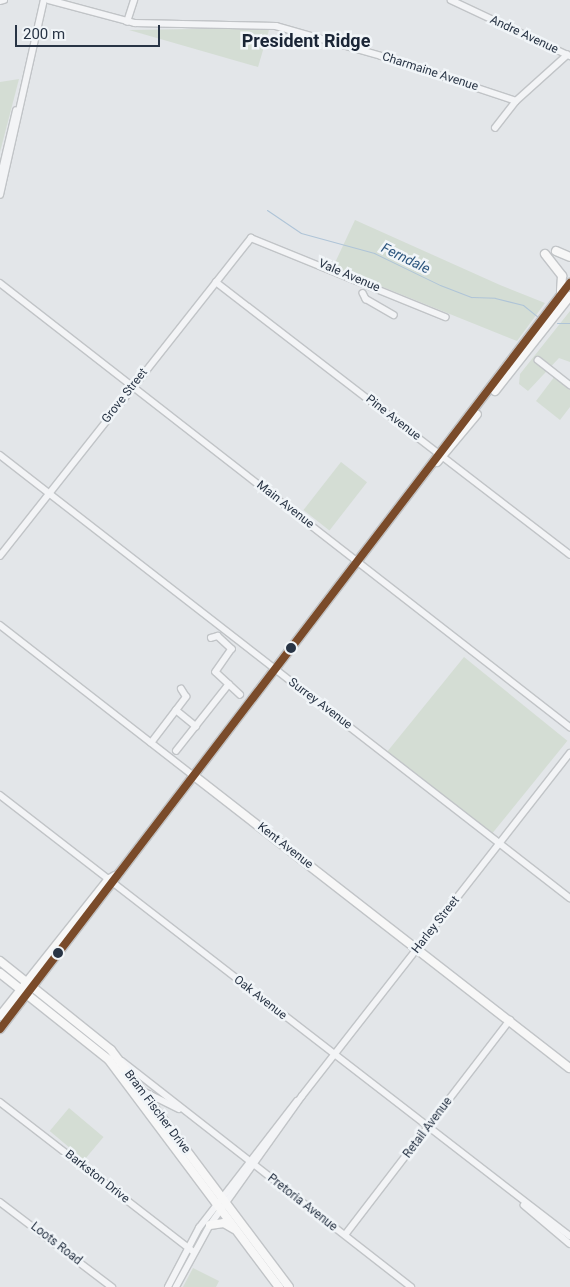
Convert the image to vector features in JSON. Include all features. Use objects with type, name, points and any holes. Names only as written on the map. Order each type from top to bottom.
[{"type":"main road","points":[[556,251],[570,257]]},
{"type":"main road","points":[[545,254],[564,282],[554,306]]},
{"type":"main road","points":[[442,456],[570,284]]},
{"type":"main road","points":[[0,1028],[34,988],[112,880],[274,669],[433,465],[570,296]]},
{"type":"main road","name":"Kent Avenue","points":[[193,775],[570,1068]]},
{"type":"main road","points":[[0,1016],[112,880]]},
{"type":"main road","name":"Bram Fischer Drive","points":[[0,961],[115,1055],[279,1287]]},
{"type":"main road","name":"Bram Fischer Drive","points":[[0,973],[100,1050],[289,1287]]},
{"type":"main road","points":[[210,1225],[224,1223],[239,1233]]},
{"type":"street","points":[[0,1],[4,0]]},
{"type":"street","points":[[0,180],[44,0]]},
{"type":"street","name":"Charmaine Avenue","points":[[49,0],[126,22],[270,25],[382,56],[516,101]]},
{"type":"street","points":[[126,22],[134,0]]},
{"type":"street","name":"Andre Avenue","points":[[451,0],[569,56]]},
{"type":"street","points":[[495,128],[516,101],[569,56]]},
{"type":"street","points":[[0,195],[21,96]]},
{"type":"street","name":"Grove Street","points":[[0,556],[132,386],[251,238]]},
{"type":"street","name":"Vale Avenue","points":[[251,238],[365,289],[446,317]]},
{"type":"street","name":"Pine Avenue","points":[[216,282],[570,555]]},
{"type":"street","name":"Main Avenue","points":[[0,283],[570,727]]},
{"type":"street","points":[[365,289],[366,299],[394,315]]},
{"type":"street","points":[[538,360],[570,385]]},
{"type":"street","name":"Surrey Avenue","points":[[0,455],[570,898]]},
{"type":"street","name":"Kent Avenue","points":[[0,625],[193,775]]},
{"type":"street","points":[[211,638],[218,636],[232,649],[216,672],[240,694]]},
{"type":"street","points":[[176,751],[229,684]]},
{"type":"street","points":[[151,743],[186,697],[180,689]]},
{"type":"street","points":[[176,710],[196,726]]},
{"type":"street","name":"Harley Street","points":[[221,1203],[302,1096],[570,753]]},
{"type":"street","name":"Oak Avenue","points":[[0,796],[112,880],[520,1201],[570,1236]]},
{"type":"street","name":"Retail Avenue","points":[[345,1235],[510,1020]]},
{"type":"street","name":"Pretoria Avenue","points":[[115,1055],[411,1287]]},
{"type":"street","name":"Pretoria Avenue","points":[[128,1083],[194,1118]]},
{"type":"street","name":"Harley Street","points":[[251,1163],[263,1152],[302,1096]]},
{"type":"street","name":"Barkston Drive","points":[[0,1102],[194,1252]]},
{"type":"street","points":[[262,1172],[263,1152]]},
{"type":"street","name":"Oak Avenue","points":[[520,1201],[535,1217],[570,1244]]},
{"type":"street","name":"Loots Road","points":[[0,1202],[112,1287]]},
{"type":"street","points":[[176,1287],[221,1203]]},
{"type":"street","points":[[168,1287],[188,1248],[221,1203]]},
{"type":"shaded area","points":[[258,28],[269,30],[258,67],[129,30]]},
{"type":"shaded area","points":[[19,79],[0,152],[0,82]]},
{"type":"shaded area","points":[[355,220],[500,285],[545,303],[517,341],[333,267]]},
{"type":"shaded area","points":[[570,311],[570,362],[559,358],[528,391],[519,384],[520,374]]},
{"type":"shaded area","points":[[555,376],[570,389],[570,407],[560,420],[536,401]]},
{"type":"shaded area","points":[[341,462],[367,482],[329,530],[303,510]]},
{"type":"shaded area","points":[[464,657],[567,741],[489,837],[386,753]]},
{"type":"shaded area","points":[[69,1108],[103,1137],[84,1160],[50,1131]]},
{"type":"shaded area","points":[[193,1268],[219,1281],[216,1287],[183,1287]]},
{"type":"waterway","name":"Ferndale","points":[[267,210],[301,233],[374,253],[440,285],[472,297],[495,298],[523,305],[538,317]]},
{"type":"waterway","name":"Ferndale","points":[[557,323],[570,323]]},
{"type":"transit line","points":[[0,1029],[570,283]]},
{"type":"district","name":"President Ridge","points":[[306,41]]}]
